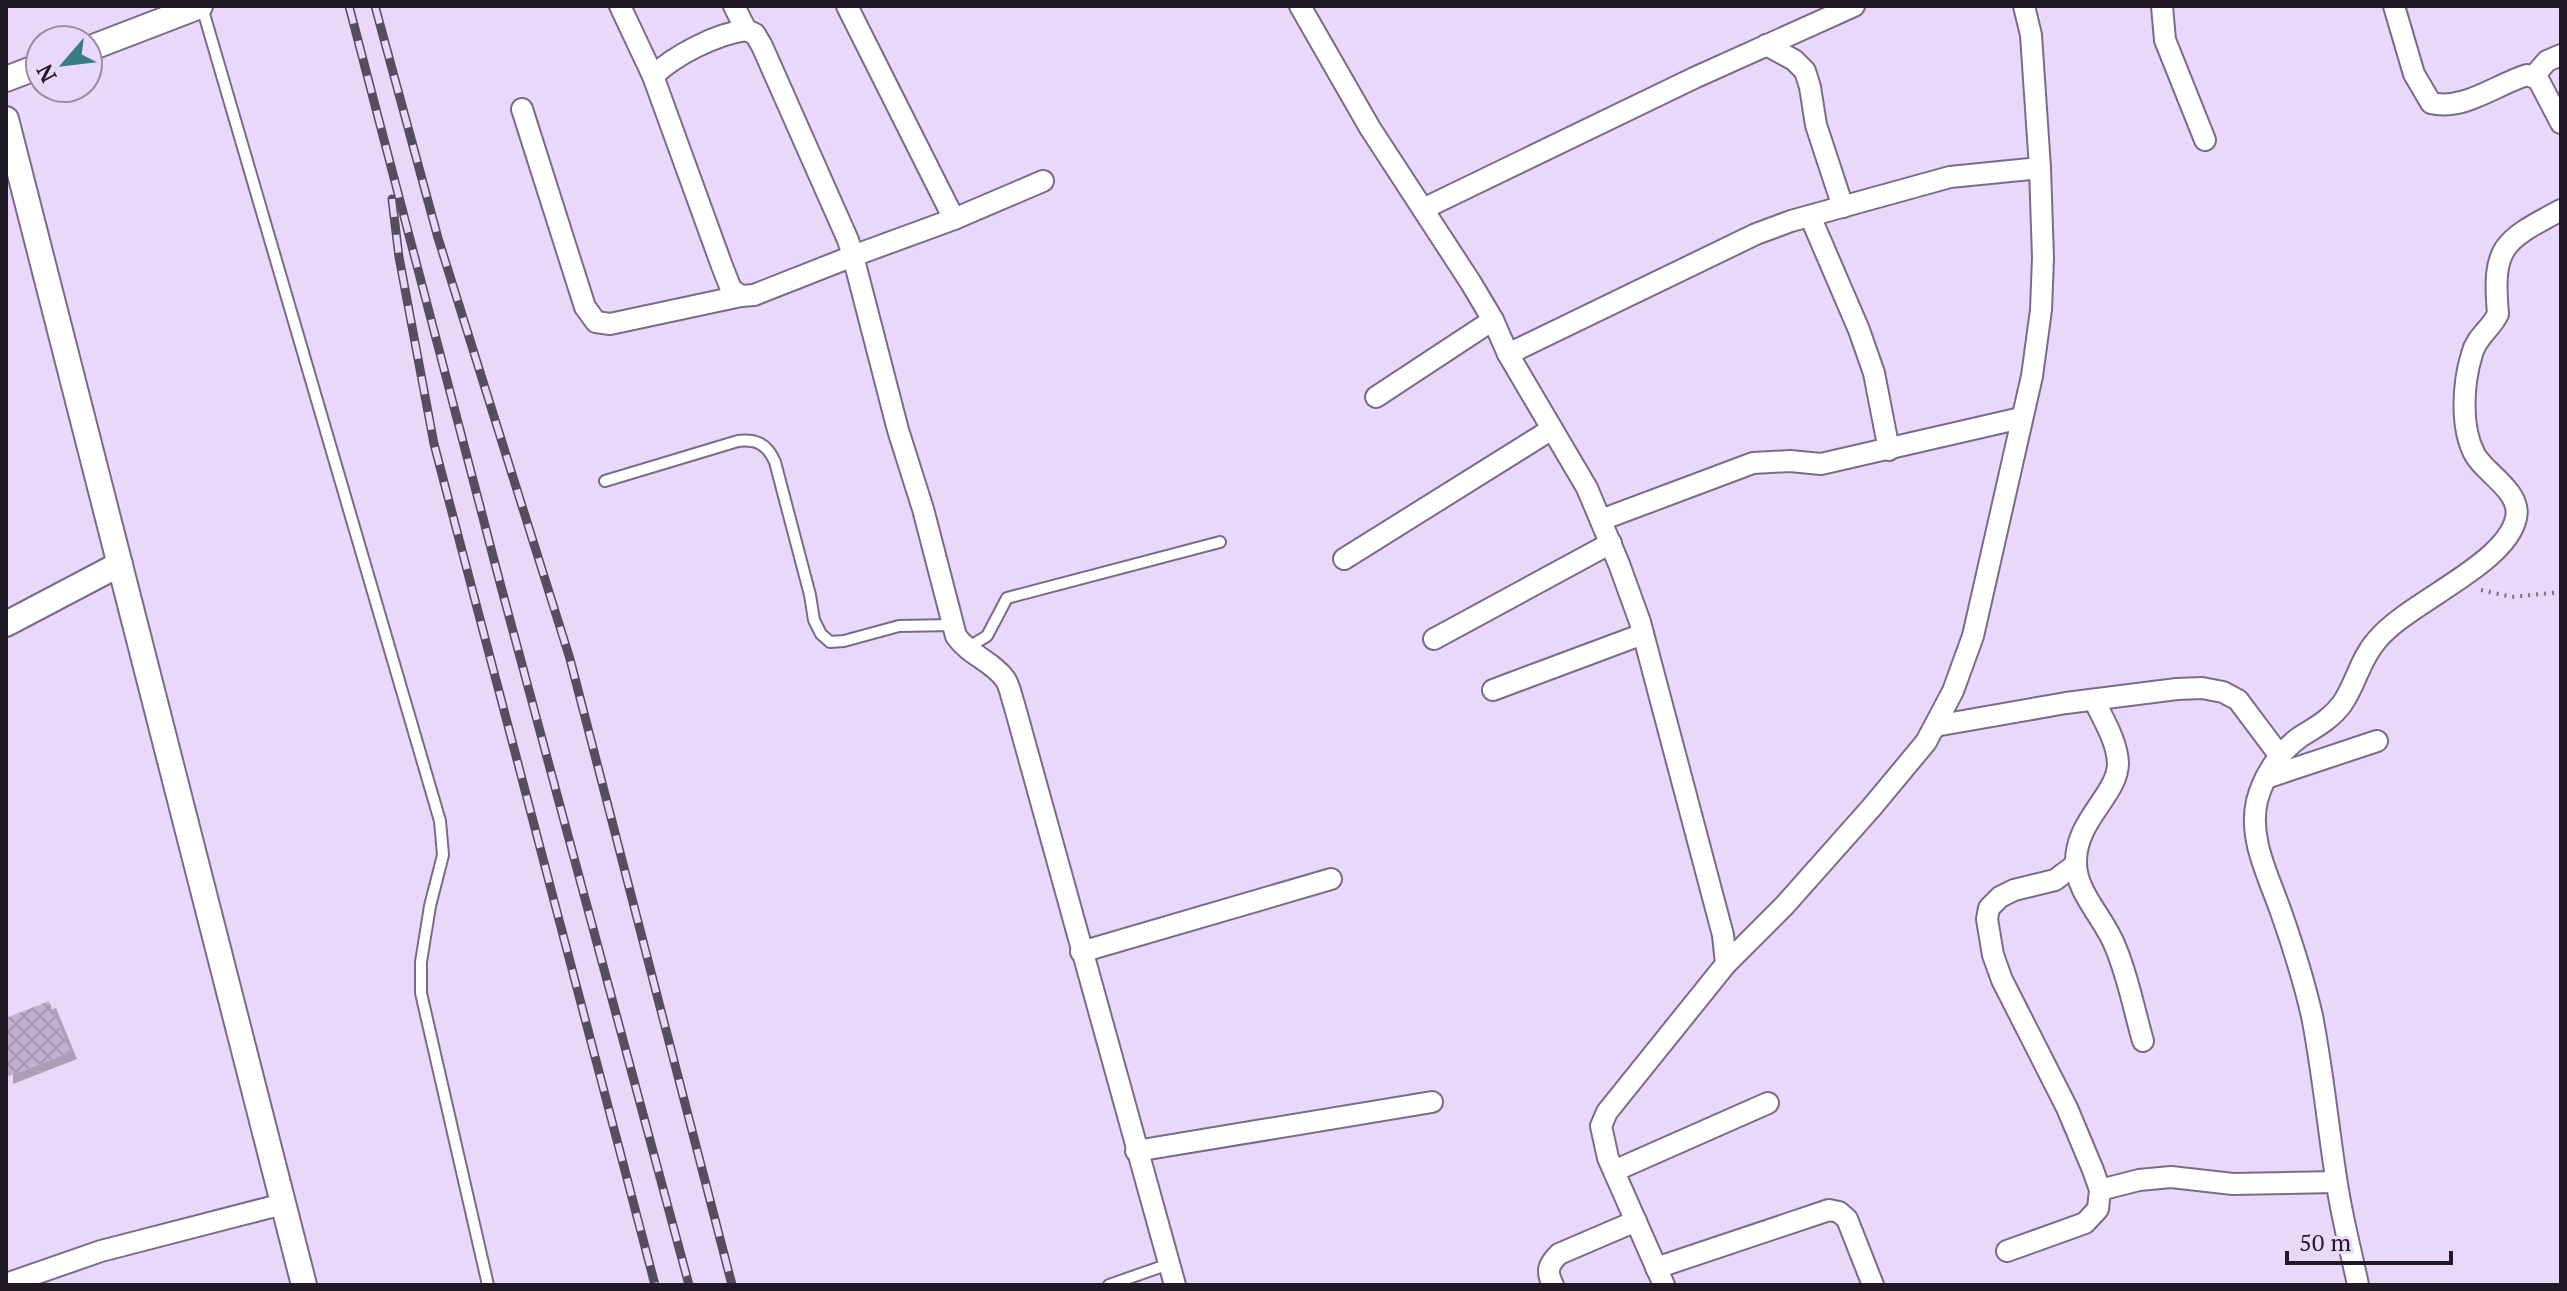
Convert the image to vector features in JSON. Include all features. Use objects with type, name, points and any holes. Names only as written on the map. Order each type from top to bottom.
[{"type":"street","points":[[104,43],[201,6]]},
{"type":"street","points":[[620,6],[653,76],[731,289],[741,296]]},
{"type":"street","points":[[734,6],[746,30]]},
{"type":"street","points":[[847,6],[954,219]]},
{"type":"street","points":[[1300,6],[1370,128],[1454,254],[1493,320],[1508,354],[1587,488],[1611,543],[1643,634],[1723,935],[1726,964]]},
{"type":"street","points":[[1423,209],[1766,45],[1813,14],[1854,6]]},
{"type":"street","points":[[1873,1285],[1847,1219],[1839,1212],[1829,1210],[1660,1276],[1614,1171],[1603,1143],[1601,1126],[1607,1112],[1726,964],[1784,906],[1912,760],[1935,726],[1953,691],[1973,636],[2032,376],[2041,310],[2040,168],[2031,35],[2024,6]]},
{"type":"street","points":[[2162,6],[2165,40],[2205,140]]},
{"type":"street","points":[[2394,6],[2414,74],[2431,103],[2459,103],[2516,78],[2534,76],[2542,85],[2561,123]]},
{"type":"street","points":[[653,76],[664,66],[716,37],[746,30],[755,34],[848,240],[952,625],[966,650],[992,666],[1006,680],[1175,1285]]},
{"type":"street","points":[[1766,45],[1794,60],[1805,71],[1816,125],[1843,207]]},
{"type":"street","points":[[2534,76],[2547,61],[2561,55]]},
{"type":"street","points":[[522,109],[585,307],[596,322],[610,324],[754,295],[954,219],[1043,181]]},
{"type":"street","points":[[6,119],[304,1285]]},
{"type":"street","points":[[1508,354],[1756,234],[1960,175],[2040,168]]},
{"type":"street","points":[[2358,1285],[2336,1182],[2317,1045],[2304,982],[2255,834],[2257,801],[2266,778],[2280,756],[2297,739],[2324,723],[2344,701],[2371,647],[2392,624],[2456,581],[2501,543],[2517,516],[2514,501],[2507,490],[2481,464],[2474,451],[2466,418],[2467,374],[2472,350],[2498,314],[2494,285],[2496,267],[2511,240],[2561,210]]},
{"type":"street","points":[[1810,216],[1874,373],[1889,450]]},
{"type":"street","points":[[1376,397],[1493,320]]},
{"type":"street","points":[[1601,520],[1753,463],[1790,461],[1821,464],[2021,418]]},
{"type":"street","points":[[1344,559],[1552,429]]},
{"type":"street","points":[[1434,639],[1611,543]]},
{"type":"street","points":[[6,624],[120,564]]},
{"type":"street","points":[[1493,690],[1643,634]]},
{"type":"street","points":[[1935,726],[2094,700],[2202,688],[2223,692],[2238,700],[2280,756]]},
{"type":"street","points":[[2094,700],[2114,744],[2118,765],[2112,785],[2082,828],[2075,865],[2081,886],[2116,948],[2143,1041]]},
{"type":"street","points":[[2266,778],[2377,741]]},
{"type":"street","points":[[2007,1251],[2085,1223],[2098,1209],[2100,1190],[2067,1108],[2002,980],[1993,955],[1987,919],[1989,908],[2000,897],[2014,890],[2055,880],[2075,865]]},
{"type":"street","points":[[1081,952],[1331,879]]},
{"type":"street","points":[[1136,1151],[1432,1102]]},
{"type":"street","points":[[1614,1171],[1768,1103]]},
{"type":"street","points":[[2100,1190],[2139,1180],[2171,1177],[2233,1184],[2336,1182]]},
{"type":"street","points":[[6,1284],[101,1251],[283,1204]]},
{"type":"street","points":[[1553,1285],[1548,1274],[1549,1264],[1559,1254],[1636,1221]]},
{"type":"lane","points":[[201,6],[440,821],[443,855],[430,906],[421,962],[421,993],[488,1285]]},
{"type":"lane","points":[[605,481],[738,441],[762,443],[770,450],[775,462],[814,620],[821,634],[830,642],[899,626],[952,625]]},
{"type":"lane","points":[[966,650],[987,636],[1007,598],[1220,542]]},
{"type":"lane","points":[[1109,1285],[1169,1264]]},
{"type":"path","points":[[2456,581],[2491,594],[2512,597],[2561,592]]},
{"type":"building","points":[[49,1001],[70,1052],[6,1077],[6,1018]]},
{"type":"railway","points":[[349,6],[689,1285]]},
{"type":"railway","points":[[375,6],[438,238],[570,659],[732,1285]]},
{"type":"railway","points":[[392,199],[399,257],[434,444],[655,1285]]}]
